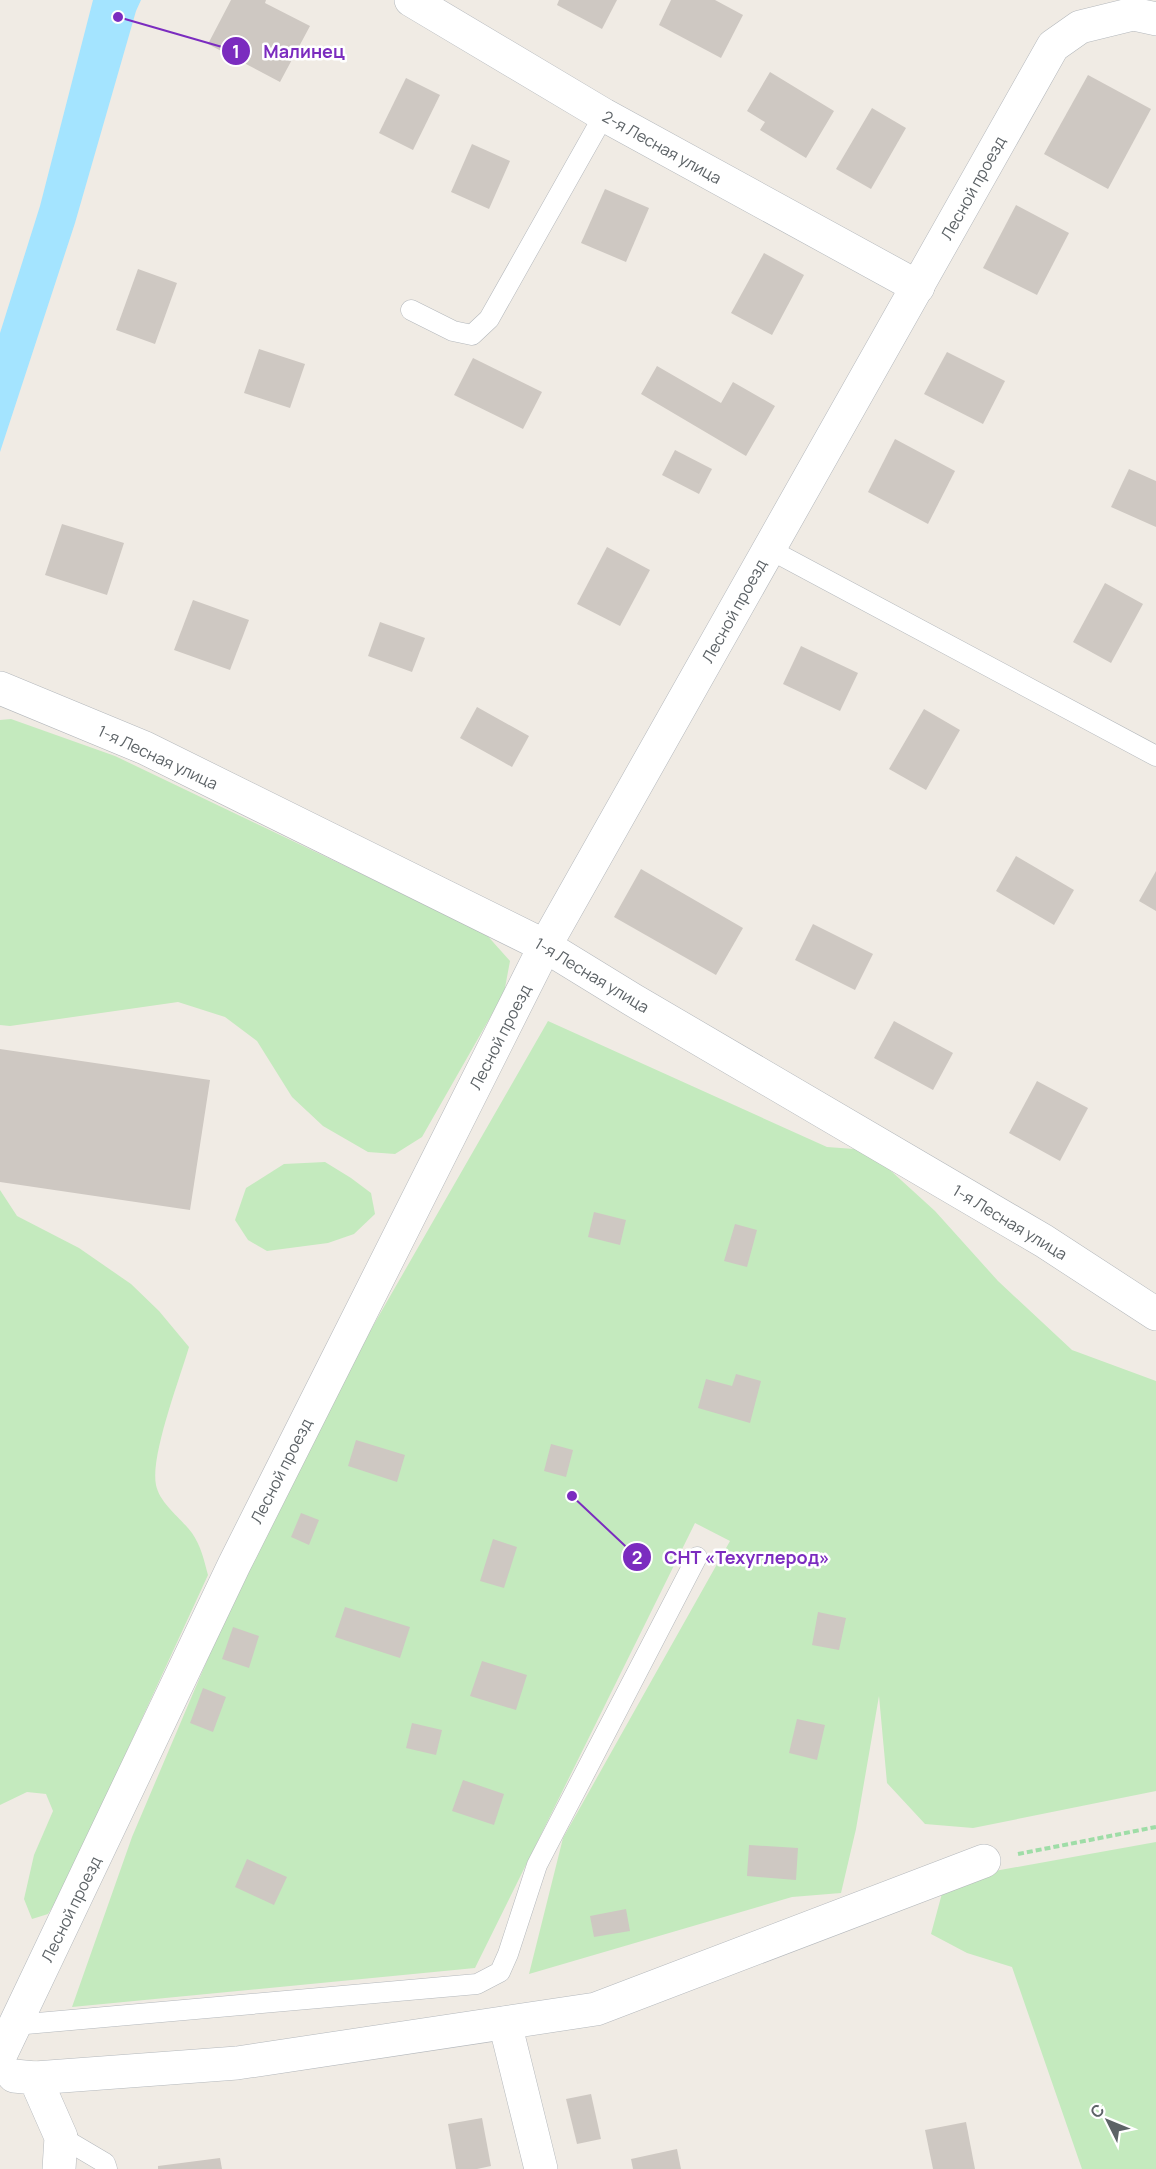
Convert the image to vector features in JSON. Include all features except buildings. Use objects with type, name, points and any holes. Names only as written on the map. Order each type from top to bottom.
[{"type":"street","name":"2-я Лесная улица","points":[[411,0],[604,115],[918,287]]},
{"type":"street","name":"Лесной проезд","points":[[0,2056],[234,1565],[545,946],[1053,46],[1080,27],[1132,14],[1156,19]]},
{"type":"street","name":"1-я Лесная улица","points":[[0,688],[145,748],[545,946],[1044,1241],[1156,1314]]},
{"type":"street","points":[[0,2075],[35,2078],[237,2063],[596,2009],[984,1861]]},
{"type":"street","points":[[505,2023],[541,2169]]},
{"type":"street","points":[[35,2078],[60,2153]]},
{"type":"lane","points":[[411,310],[453,331],[472,335],[489,319],[604,115]]},
{"type":"lane","points":[[769,549],[1156,756]]},
{"type":"lane","points":[[15,2025],[477,1984],[500,1972],[537,1865],[697,1557]]},
{"type":"lane","points":[[60,2153],[105,2163],[107,2169]]},
{"type":"path","points":[[984,1861],[1156,1827]]},
{"type":"green space","points":[[11,719],[115,756],[485,933],[510,961],[504,993],[422,1137],[395,1154],[368,1152],[323,1126],[292,1097],[257,1041],[225,1017],[178,1002],[10,1026],[0,1025],[0,720]]},
{"type":"green space","points":[[548,1021],[827,1147],[868,1150],[935,1211],[998,1281],[1072,1350],[1156,1381],[1156,1791],[973,1828],[925,1824],[887,1783],[879,1696],[856,1829],[841,1893],[792,1897],[529,1974],[563,1838],[730,1541],[695,1523],[475,1968],[72,2007],[132,1837],[248,1564],[346,1373]]},
{"type":"green space","points":[[325,1162],[371,1193],[375,1214],[354,1234],[328,1243],[267,1251],[248,1240],[235,1220],[246,1188],[284,1164]]},
{"type":"green space","points":[[0,1190],[17,1216],[79,1248],[131,1284],[159,1311],[189,1347],[161,1437],[155,1472],[156,1485],[166,1505],[195,1538],[208,1575],[62,1892],[48,1914],[32,1919],[24,1899],[34,1855],[53,1811],[46,1794],[27,1792],[0,1805]]},
{"type":"green space","points":[[1156,1842],[1156,2169],[1082,2169],[1012,1967],[967,1953],[931,1934],[944,1886],[989,1872]]},
{"type":"water","points":[[93,0],[141,0],[75,223],[0,452],[0,333],[40,206]]},
{"type":"place","name":"Малинец","points":[[118,17]]},
{"type":"place","name":"СНТ «Техуглерод»","points":[[572,1496]]}]
